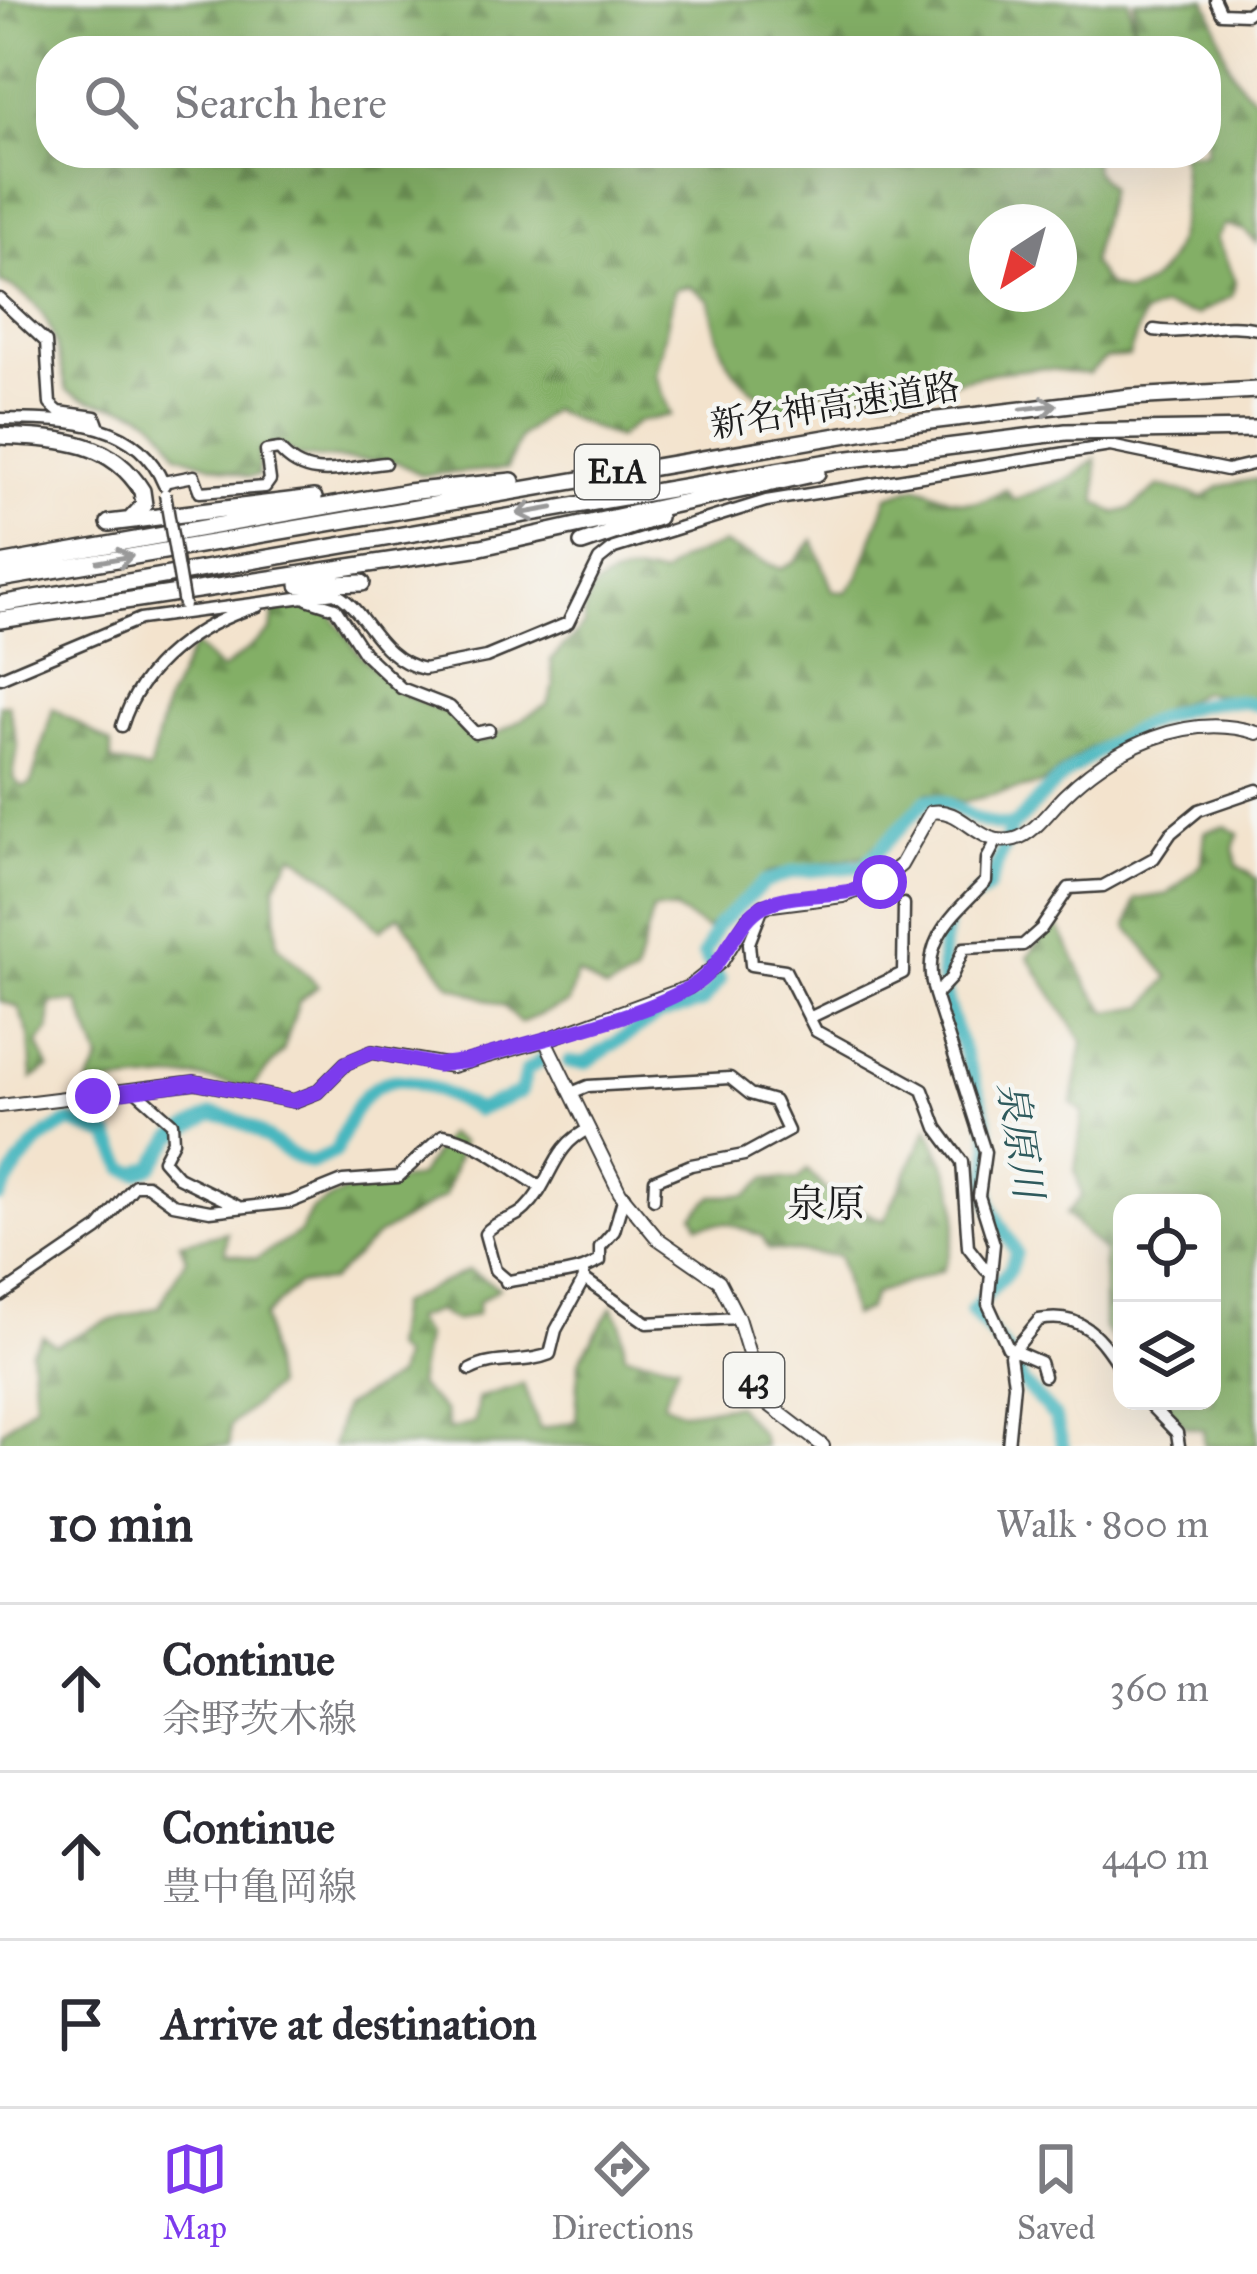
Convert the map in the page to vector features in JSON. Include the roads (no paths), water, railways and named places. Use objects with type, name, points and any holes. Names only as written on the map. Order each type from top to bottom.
[{"type":"highway","name":"新名神高速道路","points":[[0,579],[935,420],[1257,390]]},
{"type":"highway","name":"新名神高速道路","points":[[0,604],[834,461],[1066,432],[1257,429]]},
{"type":"highway","points":[[0,623],[481,547],[729,492],[1066,432]]},
{"type":"highway","points":[[0,436],[78,442],[115,461],[135,479],[144,498],[141,512],[130,520]]},
{"type":"highway","points":[[109,523],[563,472],[594,476]]},
{"type":"highway","points":[[0,564],[407,492]]},
{"type":"highway","points":[[582,543],[729,492]]},
{"type":"highway","points":[[212,588],[362,584]]},
{"type":"main road","points":[[0,1106],[195,1082],[293,1101],[317,1092],[346,1063],[372,1052],[452,1066],[545,1040],[665,998],[712,970],[747,920],[764,906],[843,896],[880,882],[901,865],[931,812],[948,811],[974,831],[1003,840],[1024,835],[1087,777],[1171,731],[1217,724],[1257,733]]},
{"type":"main road","name":"43","points":[[545,1040],[624,1196],[657,1238],[718,1280],[738,1318],[763,1400],[824,1446]]},
{"type":"street","points":[[1215,0],[1221,13],[1254,15]]},
{"type":"street","points":[[0,299],[46,342],[50,404],[59,412],[95,417],[98,426]]},
{"type":"street","points":[[1154,330],[1190,334],[1229,326],[1257,329]]},
{"type":"street","points":[[0,419],[98,426],[145,456],[164,488],[185,608]]},
{"type":"street","points":[[0,678],[102,632],[185,608],[340,595],[375,639],[424,669],[487,657],[568,623],[599,560],[614,548],[766,501],[1110,446],[1226,470],[1257,463]]},
{"type":"street","points":[[164,488],[194,476],[200,492],[265,487],[270,480],[266,451],[279,448],[293,466],[326,474],[385,463]]},
{"type":"street","points":[[304,597],[335,608],[364,653],[401,688],[450,707],[475,734],[489,730]]},
{"type":"street","points":[[122,726],[130,698],[163,659],[263,599]]},
{"type":"street","points":[[935,995],[951,978],[964,948],[1023,945],[1041,929],[1070,888],[1103,886],[1154,858],[1171,833],[1199,810],[1257,790]]},
{"type":"street","points":[[1003,840],[987,859],[986,881],[954,910],[936,938],[929,977],[985,1152],[979,1184],[994,1244],[988,1304],[1013,1351],[1007,1446]]},
{"type":"street","points":[[809,1018],[903,973],[904,904]]},
{"type":"street","points":[[764,906],[749,943],[752,964],[784,970],[816,1031],[922,1090],[937,1128],[962,1162],[968,1247],[988,1273]]},
{"type":"street","points":[[571,1093],[610,1084],[730,1078],[750,1094],[774,1101],[788,1131],[723,1162],[668,1173],[656,1180],[654,1199]]},
{"type":"street","points":[[135,1090],[172,1124],[172,1141],[164,1160],[178,1177],[238,1207]]},
{"type":"street","points":[[589,1129],[567,1138],[524,1211],[489,1226],[485,1234],[495,1270],[505,1282],[527,1276],[540,1281],[584,1274],[647,1323],[738,1318]]},
{"type":"street","points":[[0,1296],[98,1229],[135,1185],[147,1185],[173,1204],[210,1211],[291,1202],[343,1181],[398,1177],[442,1135],[474,1142],[500,1166],[541,1187]]},
{"type":"street","points":[[470,1370],[501,1360],[527,1364],[550,1354],[556,1330],[584,1274],[600,1261],[600,1247],[614,1232],[624,1196]]},
{"type":"street","points":[[1013,1351],[1039,1320],[1079,1321],[1096,1331],[1113,1357]]},
{"type":"street","points":[[1013,1351],[1040,1362],[1044,1376]]},
{"type":"street","points":[[1155,1410],[1177,1433],[1179,1446]]},
{"type":"waterway","points":[[569,1062],[585,1063],[659,1014],[701,1003],[720,980],[704,955],[717,926],[764,883],[793,872],[864,866],[927,800],[985,822],[1012,826],[1088,758],[1144,725],[1203,704],[1257,705]]},
{"type":"waterway","name":"泉原川","points":[[973,899],[988,888],[1010,831]]},
{"type":"waterway","name":"泉原川","points":[[947,928],[942,953],[948,1006],[985,1114],[991,1148],[991,1204],[1016,1253],[1010,1269],[972,1311],[1014,1360],[1022,1382],[1055,1417],[1063,1446]]},
{"type":"waterway","points":[[0,1196],[38,1143],[71,1122],[109,1136],[125,1169],[137,1173],[153,1166],[174,1136],[213,1114],[242,1123],[311,1163],[336,1151],[361,1101],[390,1081],[426,1086],[477,1110],[521,1092],[526,1071],[544,1058]]},
{"type":"district","name":"泉原","points":[[826,1204]]}]
